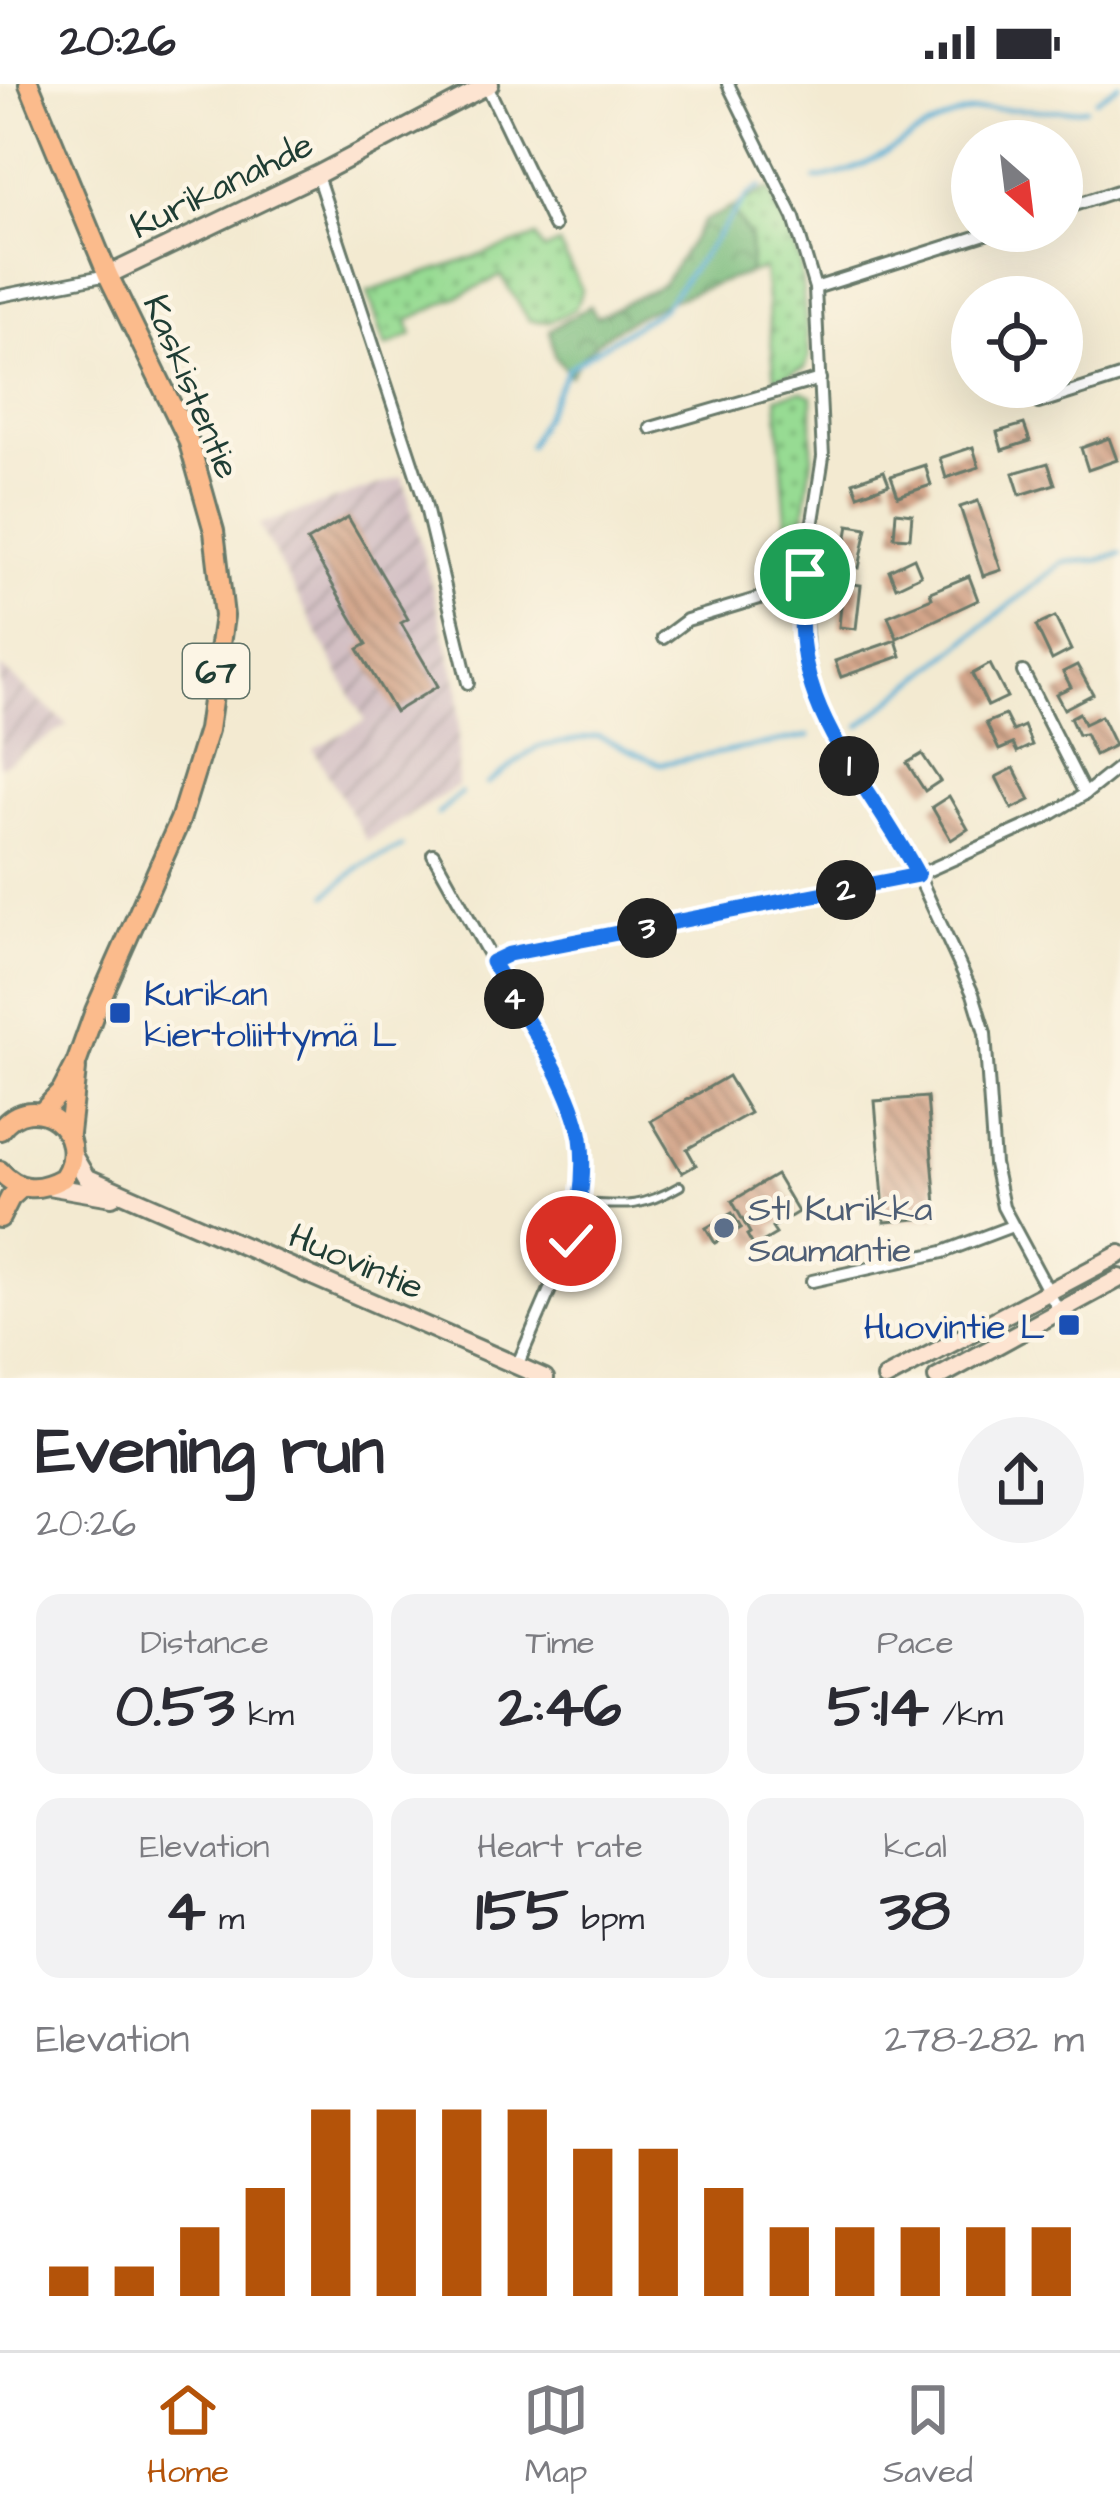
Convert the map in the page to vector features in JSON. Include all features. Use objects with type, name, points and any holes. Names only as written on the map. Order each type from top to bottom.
[{"type":"main road","name":"Kaskistentie","points":[[29,84],[108,275],[188,439],[214,531],[224,616],[208,730],[180,820],[76,1064],[62,1091],[43,1112]]},
{"type":"main road","name":"Kurikanahde","points":[[108,275],[317,176],[488,85]]},
{"type":"main road","name":"Kaskistentie","points":[[69,1133],[76,1064]]},
{"type":"main road","points":[[0,1130],[10,1112],[43,1112],[53,1115],[69,1133]]},
{"type":"main road","name":"67","points":[[69,1133],[73,1155]]},
{"type":"main road","points":[[0,1171],[22,1187],[48,1186],[68,1171],[73,1155]]},
{"type":"main road","name":"Huovintie","points":[[73,1155],[86,1177],[545,1378]]},
{"type":"main road","name":"Huovintie","points":[[48,1186],[142,1203]]},
{"type":"main road","points":[[0,1218],[22,1187]]},
{"type":"main road","points":[[896,1376],[1120,1254]]},
{"type":"main road","points":[[937,1378],[1120,1278]]},
{"type":"street","points":[[728,84],[794,218],[815,288],[823,457],[803,584],[809,684],[822,720],[918,875],[973,994],[985,1033],[994,1163],[1003,1207],[1059,1311]]},
{"type":"street","points":[[488,85],[554,226]]},
{"type":"street","points":[[317,176],[424,499],[468,683]]},
{"type":"street","points":[[1083,202],[1120,190]]},
{"type":"street","points":[[815,288],[951,245]]},
{"type":"street","points":[[0,296],[108,275]]},
{"type":"street","points":[[1083,389],[1120,377]]},
{"type":"street","points":[[651,428],[820,379]]},
{"type":"street","points":[[663,638],[687,620],[803,584]]},
{"type":"street","points":[[1023,672],[1084,794]]},
{"type":"street","points":[[492,962],[509,954],[918,875],[1043,819],[1120,766]]},
{"type":"street","points":[[433,854],[567,1102],[580,1138],[582,1203],[564,1259],[517,1366]]},
{"type":"street","points":[[812,1281],[943,1252],[1012,1226]]},
{"type":"lane","points":[[582,1203],[623,1207],[650,1203],[680,1186]]},
{"type":"shaded area","points":[[403,477],[459,689],[458,786],[367,841],[313,749],[365,721],[259,525]]},
{"type":"shaded area","points":[[0,667],[68,725],[0,767]]},
{"type":"green space","points":[[769,189],[800,261],[809,357],[805,368],[775,379],[764,269],[750,273],[750,238],[731,208]]},
{"type":"green space","points":[[731,208],[750,238],[750,273],[624,323],[583,356],[570,375],[554,355],[550,330],[590,306],[597,317],[663,284],[704,221]]},
{"type":"green space","points":[[536,237],[544,250],[559,244],[582,290],[575,309],[549,322],[529,320],[501,276],[408,320],[412,335],[386,347],[368,292]]},
{"type":"green space","points":[[801,391],[812,396],[812,459],[797,569],[790,574],[777,397]]},
{"type":"building","points":[[1024,424],[1030,441],[1002,450],[997,432]]},
{"type":"building","points":[[1109,438],[1117,460],[1088,470],[1081,448]]},
{"type":"building","points":[[973,447],[979,467],[946,478],[940,458]]},
{"type":"building","points":[[1048,463],[1055,484],[1020,495],[1013,473]]},
{"type":"building","points":[[925,465],[931,485],[898,496],[891,476]]},
{"type":"building","points":[[884,471],[889,484],[858,495],[853,482]]},
{"type":"building","points":[[978,501],[1001,570],[983,576],[960,507]]},
{"type":"building","points":[[896,512],[912,514],[910,538],[894,537]]},
{"type":"building","points":[[348,517],[408,619],[401,623],[438,686],[395,712],[358,649],[367,644],[307,541]]},
{"type":"building","points":[[849,525],[867,528],[859,568],[842,565]]},
{"type":"building","points":[[914,558],[921,575],[896,587],[889,570]]},
{"type":"building","points":[[969,576],[978,600],[897,638],[888,616]]},
{"type":"building","points":[[843,583],[861,585],[856,629],[839,627]]},
{"type":"building","points":[[1055,617],[1071,650],[1052,660],[1036,626]]},
{"type":"building","points":[[896,640],[901,656],[841,677],[835,661]]},
{"type":"building","points":[[990,664],[1007,697],[988,706],[972,674]]},
{"type":"building","points":[[1077,665],[1093,694],[1064,709],[1056,694],[1071,687],[1063,672]]},
{"type":"building","points":[[1079,713],[1084,724],[1101,716],[1115,745],[1095,755],[1070,718]]},
{"type":"building","points":[[1005,715],[1013,731],[1024,726],[1032,745],[1017,752],[1013,744],[999,750],[986,723]]},
{"type":"building","points":[[922,754],[940,781],[925,791],[907,763]]},
{"type":"building","points":[[1014,768],[1030,800],[1012,809],[996,777]]},
{"type":"building","points":[[949,796],[968,829],[951,840],[932,807]]},
{"type":"building","points":[[728,1076],[750,1113],[687,1149],[696,1165],[682,1173],[651,1121]]},
{"type":"building","points":[[927,1097],[937,1217],[885,1222],[875,1101]]},
{"type":"building","points":[[776,1175],[798,1212],[772,1228],[776,1234],[754,1247],[732,1201]]},
{"type":"building","points":[[732,1213],[741,1228],[715,1243],[706,1228]]},
{"type":"waterway","points":[[1096,100],[1119,84]]},
{"type":"waterway","points":[[815,179],[856,168],[962,114],[1086,108]]},
{"type":"waterway","points":[[529,446],[568,368],[663,308],[748,195],[760,187]]},
{"type":"waterway","points":[[860,726],[1063,562],[1099,560],[1120,553]]},
{"type":"waterway","points":[[487,784],[537,747],[598,736],[660,764],[809,736]]},
{"type":"waterway","points":[[438,814],[461,793]]},
{"type":"waterway","points":[[327,895],[359,867],[402,847]]},
{"type":"place","name":"Kurikan kiertoliittymä L","points":[[120,1013]]},
{"type":"place","name":"St1 Kurikka Saumantie","points":[[724,1228]]},
{"type":"place","name":"Huovintie L","points":[[1069,1325]]},
{"type":"route","points":[[571,1241],[582,1203],[580,1138],[561,1084],[492,962],[509,954],[918,875],[822,720],[804,652],[805,574]]}]
